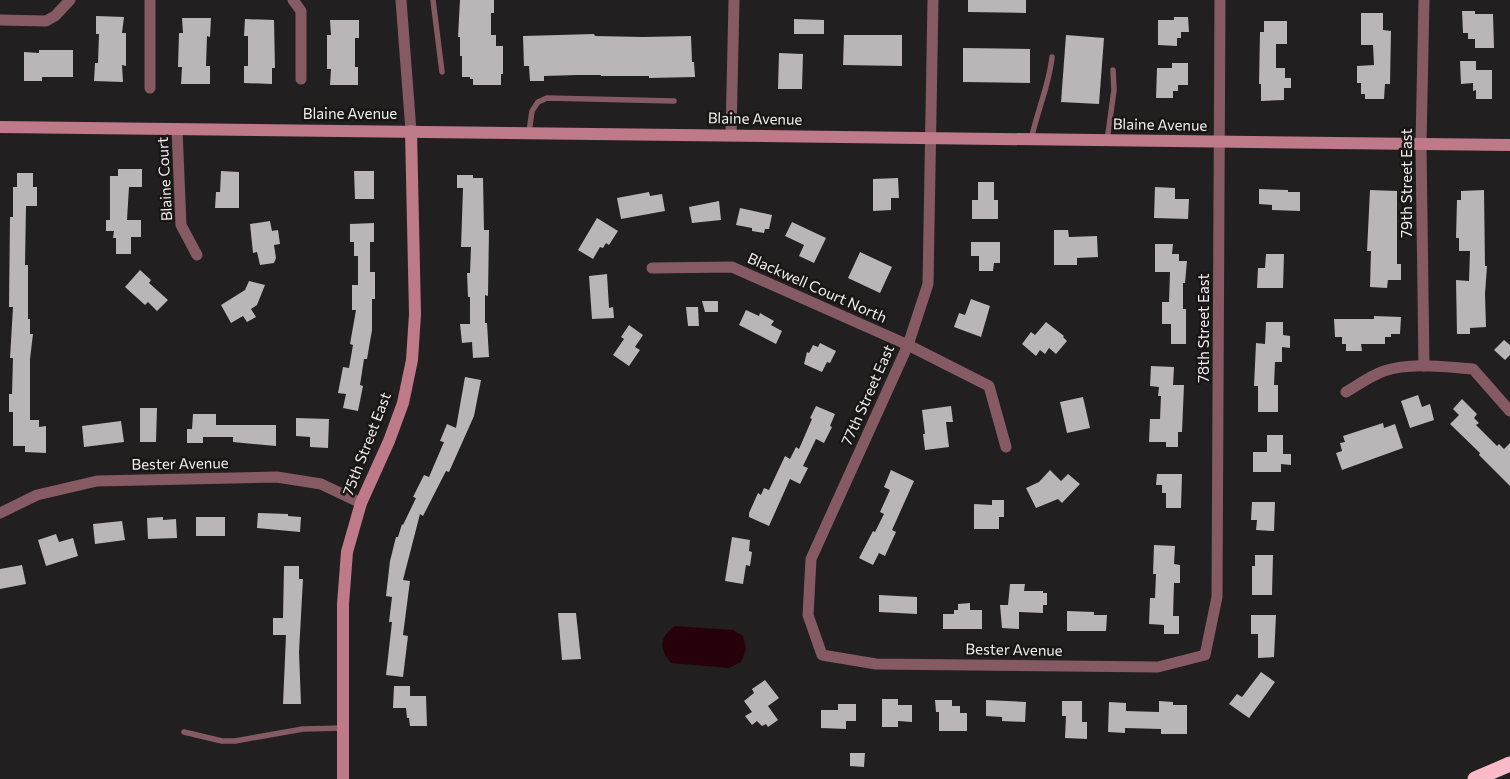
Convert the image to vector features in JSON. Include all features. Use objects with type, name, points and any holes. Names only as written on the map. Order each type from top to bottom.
[{"type":"highway","points":[[1475,779],[1510,764]]},
{"type":"street","points":[[0,20],[46,21],[55,16],[70,0]]},
{"type":"street","points":[[150,0],[150,88]]},
{"type":"street","points":[[292,0],[301,11],[301,79]]},
{"type":"street","name":"75th Street East","points":[[343,779],[343,604],[348,552],[361,503],[389,441],[403,403],[412,360],[415,314],[411,131],[401,0]]},
{"type":"street","points":[[731,135],[734,0]]},
{"type":"street","name":"77th Street East","points":[[822,655],[808,615],[811,559],[908,345],[928,284],[933,0]]},
{"type":"street","name":"78th Street East","points":[[1205,655],[1217,597],[1220,0]]},
{"type":"street","name":"79th Street East","points":[[1424,0],[1421,144],[1424,366]]},
{"type":"street","name":"Blaine Avenue","points":[[0,127],[1510,145]]},
{"type":"street","name":"Blaine Court","points":[[177,129],[181,225],[197,254]]},
{"type":"street","name":"Blackwell Court North","points":[[652,268],[732,267],[908,345],[988,386],[1006,447]]},
{"type":"street","points":[[1346,392],[1383,372],[1424,366],[1473,369],[1510,412]]},
{"type":"street","name":"Bester Avenue","points":[[0,513],[37,496],[97,481],[276,477],[321,484],[361,503]]},
{"type":"street","name":"Bester Avenue","points":[[822,655],[876,664],[1158,667],[1205,655]]},
{"type":"lane","points":[[433,0],[442,72]]},
{"type":"lane","points":[[1031,140],[1036,116],[1048,83],[1052,57]]},
{"type":"lane","points":[[1107,141],[1114,90],[1113,70]]},
{"type":"lane","points":[[529,132],[532,111],[538,102],[547,98],[674,101]]},
{"type":"lane","points":[[184,732],[222,741],[236,741],[303,729],[343,728]]},
{"type":"shaded area","points":[[675,626],[733,630],[743,636],[746,649],[741,662],[729,668],[671,663],[664,652],[662,643],[666,634]]},
{"type":"building","points":[[460,0],[494,0],[494,13],[491,13],[491,35],[496,35],[496,46],[503,46],[501,85],[473,85],[473,79],[462,77],[462,56],[460,56],[460,37],[458,37]]},
{"type":"building","points":[[968,0],[1026,0],[1026,13],[968,12]]},
{"type":"building","points":[[1462,11],[1475,11],[1475,14],[1493,14],[1494,48],[1475,48],[1475,39],[1468,39],[1468,33],[1463,33]]},
{"type":"building","points":[[1361,13],[1383,13],[1383,30],[1391,31],[1390,84],[1385,84],[1384,99],[1365,99],[1365,94],[1361,94],[1361,83],[1357,83],[1357,66],[1374,65],[1373,45],[1361,45]]},
{"type":"building","points":[[96,16],[124,17],[122,33],[126,33],[126,66],[122,65],[123,82],[94,81],[95,63],[98,63],[99,34],[96,34]]},
{"type":"building","points":[[1174,17],[1188,17],[1189,32],[1181,32],[1181,38],[1177,38],[1177,46],[1158,45],[1158,20],[1174,20]]},
{"type":"building","points":[[182,18],[211,18],[210,37],[207,36],[206,66],[210,66],[210,84],[181,84],[182,67],[178,67],[179,33],[183,33]]},
{"type":"building","points":[[245,19],[274,20],[275,68],[272,68],[272,84],[244,83],[244,66],[248,66],[248,36],[244,36]]},
{"type":"building","points":[[794,19],[824,20],[824,34],[794,34]]},
{"type":"building","points":[[330,20],[359,20],[359,38],[355,38],[355,67],[358,67],[358,85],[330,85],[331,69],[327,69],[327,35],[331,35]]},
{"type":"building","points":[[1264,21],[1287,21],[1287,44],[1276,44],[1276,68],[1285,68],[1285,78],[1291,78],[1291,88],[1284,88],[1284,100],[1261,101],[1261,84],[1259,84],[1260,32],[1264,32]]},
{"type":"building","points":[[594,34],[595,36],[643,37],[691,36],[692,62],[694,62],[695,77],[649,78],[649,76],[577,75],[544,76],[544,81],[530,81],[529,66],[524,66],[523,36]]},
{"type":"building","points":[[844,35],[902,35],[902,66],[843,65]]},
{"type":"building","points":[[1066,35],[1104,38],[1099,104],[1061,102]]},
{"type":"building","points":[[963,48],[1030,49],[1030,83],[963,82]]},
{"type":"building","points":[[39,50],[73,50],[73,77],[42,77],[42,81],[24,81],[24,52],[39,53]]},
{"type":"building","points":[[779,53],[803,54],[802,89],[778,89]]},
{"type":"building","points":[[1460,61],[1476,61],[1476,70],[1492,70],[1492,99],[1476,99],[1476,90],[1473,91],[1473,83],[1461,84]]},
{"type":"building","points":[[1172,63],[1188,63],[1188,85],[1178,85],[1178,91],[1173,91],[1173,98],[1156,98],[1157,68],[1172,68]]},
{"type":"building","points":[[118,169],[142,169],[142,187],[129,187],[127,220],[141,220],[141,237],[131,237],[131,254],[116,254],[116,238],[113,238],[114,231],[106,231],[106,220],[110,220],[110,176],[118,176]]},
{"type":"building","points":[[221,171],[239,172],[239,208],[215,208],[216,192],[220,192]]},
{"type":"building","points":[[354,171],[374,171],[374,199],[355,199]]},
{"type":"building","points":[[17,173],[33,173],[33,187],[37,187],[37,206],[26,206],[25,265],[28,265],[28,319],[30,319],[30,334],[33,334],[30,359],[30,420],[39,420],[39,427],[46,426],[46,453],[25,452],[25,446],[13,446],[13,412],[9,412],[9,394],[12,394],[13,358],[10,358],[13,307],[9,307],[10,217],[13,217],[13,187],[17,187]]},
{"type":"building","points":[[457,175],[473,175],[473,178],[483,178],[484,230],[489,230],[488,296],[485,295],[485,323],[487,323],[489,357],[473,358],[472,342],[462,343],[460,324],[470,324],[470,297],[468,297],[467,273],[470,273],[471,247],[461,247],[463,188],[457,188]]},
{"type":"building","points":[[898,178],[899,198],[891,198],[891,210],[873,211],[873,179]]},
{"type":"building","points":[[978,182],[994,182],[994,200],[998,200],[998,219],[972,219],[972,200],[978,200]]},
{"type":"building","points":[[1155,187],[1175,188],[1175,199],[1189,199],[1188,219],[1154,218]]},
{"type":"building","points":[[1259,189],[1300,192],[1300,211],[1272,210],[1272,205],[1259,204]]},
{"type":"building","points":[[1370,190],[1397,191],[1397,264],[1401,264],[1401,280],[1388,280],[1387,288],[1370,287],[1371,251],[1367,251]]},
{"type":"building","points":[[1484,190],[1485,266],[1487,266],[1485,294],[1486,327],[1470,328],[1470,334],[1457,334],[1456,280],[1469,281],[1470,251],[1459,251],[1459,238],[1456,238],[1457,200],[1461,200],[1461,191]]},
{"type":"building","points":[[649,192],[650,196],[662,194],[665,211],[621,219],[617,198]]},
{"type":"building","points":[[719,201],[721,220],[692,223],[689,207]]},
{"type":"building","points":[[740,208],[772,215],[769,229],[765,229],[764,233],[752,231],[752,228],[736,225]]},
{"type":"building","points":[[597,218],[618,231],[609,245],[606,243],[603,248],[600,247],[593,259],[578,250]]},
{"type":"building","points":[[270,221],[272,231],[278,230],[280,244],[274,245],[276,258],[274,263],[260,265],[257,252],[253,253],[250,224]]},
{"type":"building","points":[[792,222],[826,238],[814,263],[799,256],[804,245],[785,236]]},
{"type":"building","points":[[374,223],[374,242],[370,242],[370,272],[375,272],[375,299],[372,299],[372,330],[367,359],[364,359],[360,385],[363,386],[358,411],[343,408],[346,394],[338,393],[343,367],[349,368],[353,345],[350,344],[356,310],[352,310],[352,285],[358,285],[358,256],[354,256],[354,242],[350,242],[350,224]]},
{"type":"building","points":[[1054,230],[1068,230],[1069,237],[1097,236],[1098,257],[1077,258],[1077,265],[1054,265]]},
{"type":"building","points":[[971,242],[1000,242],[1000,263],[994,263],[993,271],[979,271],[979,256],[971,256]]},
{"type":"building","points":[[1155,244],[1173,244],[1172,254],[1179,254],[1179,261],[1187,261],[1185,283],[1183,283],[1183,309],[1186,309],[1186,344],[1171,344],[1171,324],[1162,324],[1162,302],[1169,302],[1170,272],[1155,272]]},
{"type":"building","points":[[860,252],[892,267],[880,293],[848,278]]},
{"type":"building","points":[[1266,254],[1284,254],[1283,288],[1257,288],[1258,268],[1265,268]]},
{"type":"building","points":[[140,270],[151,280],[149,283],[168,300],[157,311],[148,302],[145,305],[125,287]]},
{"type":"building","points":[[607,274],[609,308],[613,307],[614,318],[592,319],[589,276]]},
{"type":"building","points":[[249,281],[265,285],[257,305],[251,309],[256,317],[247,322],[243,316],[231,323],[221,305],[245,290]]},
{"type":"building","points":[[971,299],[990,306],[981,337],[954,327],[959,313],[965,315]]},
{"type":"building","points":[[702,301],[718,301],[718,312],[705,312]]},
{"type":"building","points":[[686,307],[698,307],[699,326],[688,326]]},
{"type":"building","points":[[746,310],[759,316],[760,313],[774,321],[771,325],[782,331],[776,344],[739,325]]},
{"type":"building","points":[[1374,316],[1401,317],[1400,334],[1391,334],[1391,337],[1385,337],[1385,344],[1361,344],[1362,351],[1346,351],[1346,344],[1342,344],[1342,337],[1335,337],[1334,319],[1374,319]]},
{"type":"building","points":[[1046,322],[1064,336],[1067,341],[1056,354],[1049,348],[1045,354],[1040,350],[1036,356],[1022,344],[1031,332],[1035,335]]},
{"type":"building","points":[[1266,322],[1283,322],[1283,335],[1290,336],[1290,348],[1282,347],[1282,362],[1275,362],[1274,385],[1278,385],[1278,412],[1258,412],[1258,386],[1254,386],[1256,343],[1265,344]]},
{"type":"building","points":[[629,325],[643,335],[635,347],[640,350],[629,366],[613,355],[624,339],[621,337]]},
{"type":"building","points":[[1504,340],[1510,345],[1510,355],[1505,360],[1494,350]]},
{"type":"building","points":[[820,343],[836,351],[830,363],[827,362],[822,372],[804,364],[807,352],[809,353],[813,345],[818,347]]},
{"type":"building","points":[[1151,366],[1174,367],[1173,385],[1184,385],[1182,432],[1178,432],[1178,447],[1166,447],[1166,442],[1149,442],[1150,419],[1160,419],[1161,396],[1158,396],[1159,387],[1150,386]]},
{"type":"building","points":[[465,377],[481,380],[474,416],[449,472],[446,471],[423,516],[420,514],[403,580],[410,581],[403,635],[408,636],[403,677],[386,675],[392,622],[389,622],[392,597],[386,596],[390,561],[396,537],[398,537],[402,524],[416,498],[413,497],[424,475],[429,477],[444,442],[440,441],[447,424],[456,428]]},
{"type":"building","points":[[1418,395],[1422,407],[1430,404],[1434,420],[1410,428],[1401,401]]},
{"type":"building","points":[[1083,397],[1090,428],[1067,433],[1060,402]]},
{"type":"building","points":[[1462,399],[1477,414],[1474,418],[1479,423],[1476,425],[1497,446],[1499,444],[1504,449],[1510,443],[1510,486],[1450,424],[1459,415],[1453,409]]},
{"type":"building","points":[[816,406],[835,414],[830,426],[832,427],[824,443],[816,439],[803,466],[808,468],[800,484],[790,479],[769,526],[749,517],[758,493],[761,495],[764,488],[769,490],[785,456],[790,459],[796,447],[799,449]]},
{"type":"building","points":[[951,406],[953,422],[946,422],[949,447],[925,450],[922,410]]},
{"type":"building","points":[[140,408],[157,408],[156,442],[140,442]]},
{"type":"building","points":[[193,414],[216,414],[216,425],[276,425],[276,446],[233,442],[233,437],[203,437],[203,443],[187,443],[187,429],[192,429]]},
{"type":"building","points":[[296,418],[329,419],[328,448],[310,447],[310,437],[296,436]]},
{"type":"building","points":[[121,421],[124,442],[84,447],[82,426]]},
{"type":"building","points":[[1383,423],[1384,428],[1395,424],[1403,448],[1342,470],[1336,453],[1342,451],[1340,443],[1345,442],[1343,436]]},
{"type":"building","points":[[1267,435],[1283,435],[1283,454],[1291,454],[1291,465],[1281,464],[1281,472],[1253,472],[1253,452],[1267,452]]},
{"type":"building","points":[[891,470],[914,481],[892,530],[896,532],[885,556],[879,553],[873,565],[859,558],[884,514],[880,512],[890,490],[884,487]]},
{"type":"building","points":[[1050,470],[1061,481],[1068,474],[1080,484],[1062,503],[1058,499],[1036,508],[1026,488],[1039,482]]},
{"type":"building","points":[[1157,474],[1182,474],[1181,508],[1166,508],[1166,493],[1162,493],[1162,485],[1156,485]]},
{"type":"building","points":[[992,500],[1004,500],[1004,517],[999,517],[999,529],[974,529],[974,504],[992,505]]},
{"type":"building","points":[[1252,502],[1275,502],[1274,531],[1256,530],[1257,520],[1251,520]]},
{"type":"building","points":[[258,513],[288,514],[288,516],[301,517],[300,532],[257,528]]},
{"type":"building","points":[[163,517],[163,520],[176,519],[177,538],[148,539],[147,518]]},
{"type":"building","points":[[196,517],[225,517],[225,536],[196,536]]},
{"type":"building","points":[[122,521],[125,540],[95,544],[93,524]]},
{"type":"building","points":[[56,534],[59,542],[73,538],[78,556],[46,566],[38,540]]},
{"type":"building","points":[[732,537],[750,540],[749,551],[752,552],[750,566],[746,565],[743,584],[725,581]]},
{"type":"building","points":[[1154,545],[1175,546],[1174,564],[1180,565],[1180,583],[1174,583],[1173,616],[1179,616],[1179,634],[1164,634],[1164,625],[1149,624],[1150,598],[1155,598],[1156,574],[1153,574]]},
{"type":"building","points":[[1255,555],[1273,555],[1272,595],[1252,595],[1252,566],[1255,566]]},
{"type":"building","points":[[22,565],[26,584],[0,589],[0,569]]},
{"type":"building","points":[[284,566],[299,566],[299,579],[303,579],[299,652],[301,704],[283,704],[286,635],[273,635],[273,618],[283,618]]},
{"type":"building","points":[[1010,584],[1025,584],[1024,591],[1043,591],[1043,593],[1047,593],[1047,605],[1043,605],[1043,613],[1019,612],[1019,629],[1002,628],[1000,605],[1008,605]]},
{"type":"building","points":[[879,595],[917,597],[917,614],[879,612]]},
{"type":"building","points":[[970,603],[970,610],[982,610],[982,629],[943,629],[943,614],[954,614],[954,610],[958,610],[958,604]]},
{"type":"building","points":[[1067,611],[1094,612],[1094,615],[1107,615],[1106,631],[1067,631]]},
{"type":"building","points":[[558,613],[576,613],[581,659],[562,660]]},
{"type":"building","points":[[1251,615],[1276,615],[1274,657],[1258,658],[1258,634],[1251,634]]},
{"type":"building","points":[[1261,672],[1275,682],[1249,718],[1229,704],[1237,694],[1242,697]]},
{"type":"building","points":[[765,680],[779,698],[768,706],[778,720],[768,727],[766,724],[762,726],[757,721],[752,725],[745,716],[752,712],[744,701],[754,693],[752,689]]},
{"type":"building","points":[[394,686],[410,686],[410,696],[426,696],[427,726],[410,726],[406,708],[393,708]]},
{"type":"building","points":[[882,699],[898,699],[898,705],[912,705],[912,722],[898,721],[898,727],[882,727]]},
{"type":"building","points":[[935,700],[952,700],[952,706],[960,706],[960,713],[967,713],[967,731],[939,731],[939,712],[936,712]]},
{"type":"building","points":[[986,700],[1026,702],[1025,722],[1002,721],[1002,717],[986,716]]},
{"type":"building","points":[[1062,701],[1082,701],[1082,722],[1087,722],[1087,739],[1065,738],[1066,716],[1062,716]]},
{"type":"building","points":[[1159,701],[1173,702],[1173,705],[1187,705],[1187,734],[1161,734],[1161,729],[1125,728],[1125,733],[1108,732],[1109,702],[1126,703],[1126,711],[1159,712]]},
{"type":"building","points":[[838,704],[856,704],[856,721],[846,721],[846,729],[821,728],[821,710],[838,710]]},
{"type":"building","points":[[850,753],[865,753],[864,767],[850,766]]}]
